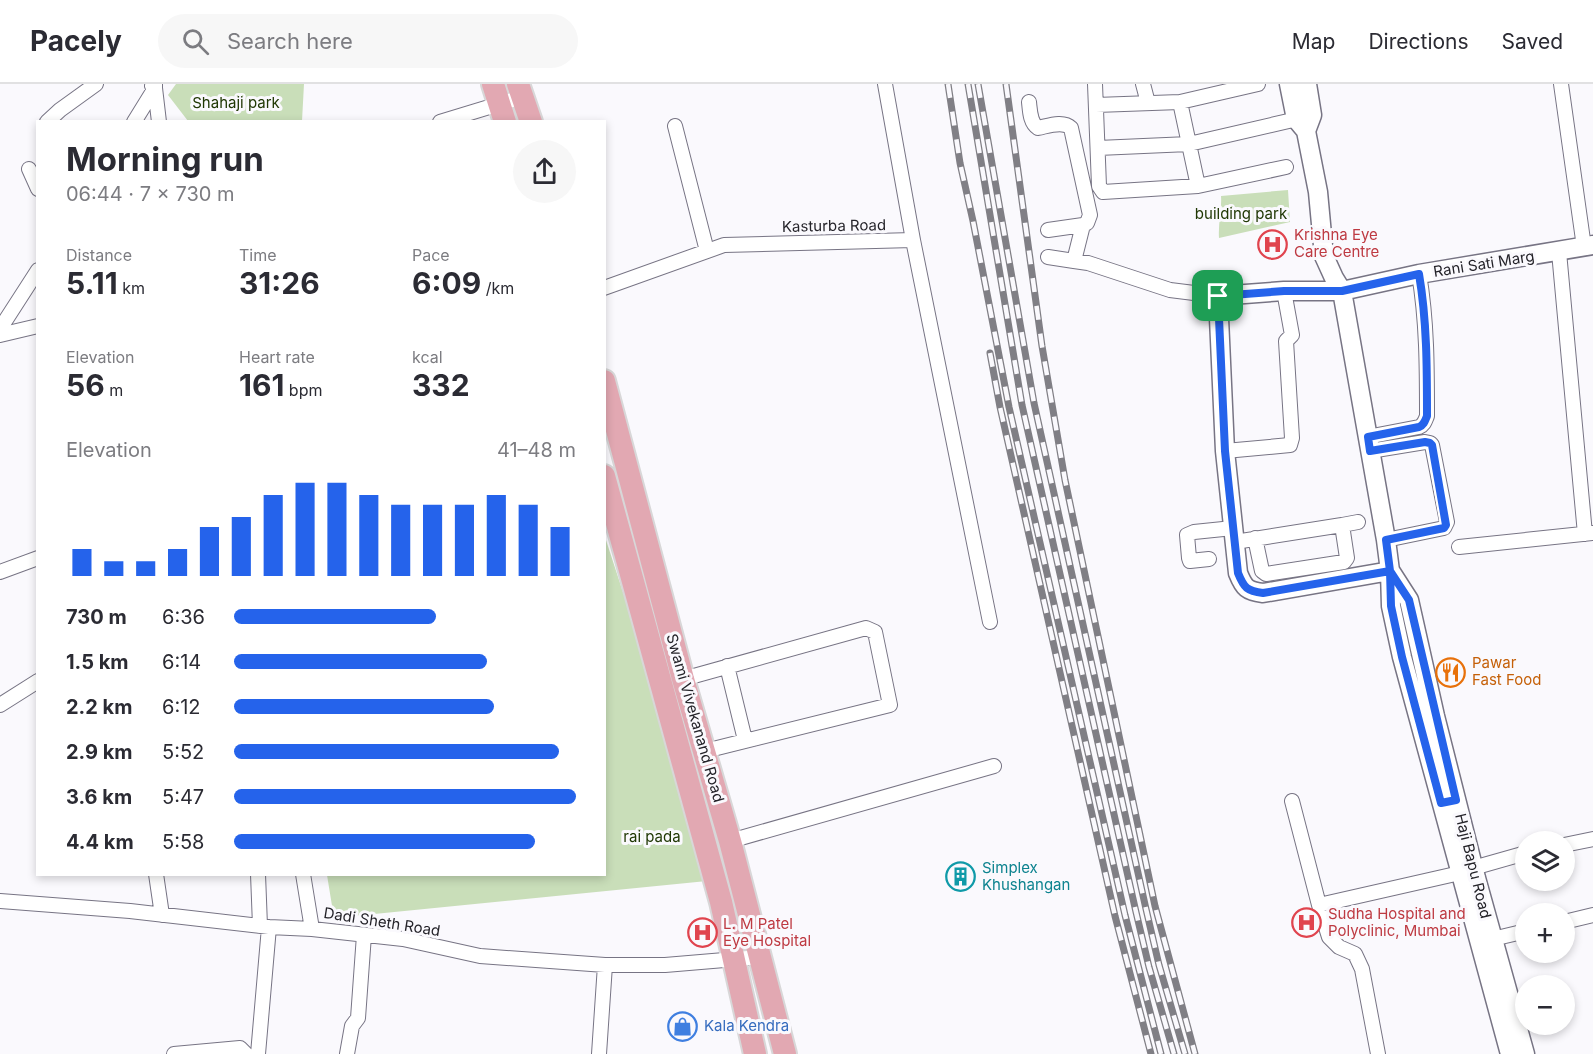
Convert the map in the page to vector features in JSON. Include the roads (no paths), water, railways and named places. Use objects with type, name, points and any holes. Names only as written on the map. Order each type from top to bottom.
[{"type":"main road","points":[[520,90],[530,120]]},
{"type":"main road","name":"Swami Vivekanand Road","points":[[606,389],[683,678],[730,841],[785,1054]]},
{"type":"main road","name":"Swami Vivekanand Road","points":[[606,483],[720,895],[755,1054]]},
{"type":"street","points":[[49,120],[96,84]]},
{"type":"street","name":"Kasturba Road","points":[[606,287],[724,245],[913,240],[885,84]]},
{"type":"street","points":[[1095,84],[1099,186],[1103,192],[1198,186],[1286,167]]},
{"type":"street","points":[[1143,84],[1148,103]]},
{"type":"street","points":[[1096,105],[1180,102],[1258,84]]},
{"type":"street","points":[[1218,296],[1225,451],[1238,573],[1245,587],[1263,593],[1390,571],[1342,291],[1324,256],[1318,192],[1304,122],[1289,84]]},
{"type":"street","points":[[1304,122],[1307,84]]},
{"type":"street","points":[[1560,84],[1589,246]]},
{"type":"street","points":[[135,120],[154,85]]},
{"type":"street","points":[[154,85],[159,120]]},
{"type":"street","points":[[446,120],[499,103],[520,90]]},
{"type":"street","points":[[1029,102],[1035,127],[1064,123],[1071,128],[1090,214],[1087,223],[1083,225],[1048,230]]},
{"type":"street","points":[[1180,102],[1198,186]]},
{"type":"street","points":[[1098,148],[1189,144],[1304,122]]},
{"type":"street","points":[[675,126],[707,251]]},
{"type":"street","points":[[29,169],[36,185]]},
{"type":"street","points":[[1074,261],[1083,225]]},
{"type":"street","points":[[913,240],[990,622]]},
{"type":"street","name":"Rani Sati Marg","points":[[1048,257],[1088,263],[1170,290],[1218,296],[1284,291],[1342,291],[1419,274],[1589,246]]},
{"type":"street","points":[[1459,547],[1589,533],[1559,252]]},
{"type":"street","points":[[0,329],[36,273]]},
{"type":"street","points":[[1369,444],[1419,427],[1423,425],[1427,416],[1426,350],[1423,297],[1419,274]]},
{"type":"street","points":[[1225,451],[1290,445],[1292,438],[1286,341],[1292,335],[1284,291]]},
{"type":"street","points":[[0,335],[36,326]]},
{"type":"street","points":[[1369,444],[1430,443],[1447,522],[1444,528],[1386,540]]},
{"type":"street","points":[[1209,559],[1190,561],[1187,535],[1194,532],[1255,538],[1358,522]]},
{"type":"street","points":[[1255,538],[1264,573],[1311,567],[1346,561],[1348,556],[1342,525]]},
{"type":"street","points":[[0,572],[36,559]]},
{"type":"street","name":"Haji Bapu Road","points":[[1390,571],[1409,600],[1421,653],[1424,705],[1430,731],[1507,1016],[1525,1054]]},
{"type":"street","name":"Haji Bapu Road","points":[[1390,571],[1391,606],[1402,657],[1424,705]]},
{"type":"street","points":[[683,678],[866,628],[875,632],[890,705],[705,751]]},
{"type":"street","points":[[1402,657],[1421,653]]},
{"type":"street","points":[[727,666],[745,740]]},
{"type":"street","points":[[0,705],[36,682]]},
{"type":"street","points":[[730,841],[994,766]]},
{"type":"street","points":[[1292,801],[1329,937],[1340,947],[1355,954],[1362,969],[1378,1054]]},
{"type":"street","points":[[1575,843],[1593,839]]},
{"type":"street","points":[[1319,905],[1468,875],[1515,857]]},
{"type":"street","points":[[156,876],[162,915]]},
{"type":"street","points":[[258,876],[265,927],[258,1054]]},
{"type":"street","points":[[303,876],[312,929]]},
{"type":"street","name":"Dadi Sheth Road","points":[[0,901],[130,911],[265,927],[312,929],[403,939],[480,956],[605,966],[664,965],[760,957]]},
{"type":"street","points":[[1575,919],[1593,915]]},
{"type":"street","points":[[1486,940],[1515,933]]},
{"type":"street","points":[[347,1054],[352,1026],[358,1018],[364,935]]},
{"type":"street","points":[[599,1054],[605,966]]},
{"type":"street","name":"Haji Bapu Road","points":[[1507,1016],[1510,1054]]},
{"type":"street","points":[[174,1054],[240,1048],[246,1054]]},
{"type":"railway","points":[[948,84],[960,163],[1009,407],[1125,915],[1161,1054]]},
{"type":"railway","points":[[968,84],[1022,405],[1136,912],[1174,1054]]},
{"type":"railway","points":[[978,84],[1034,403],[1146,909],[1159,965],[1185,1054]]},
{"type":"railway","points":[[1006,84],[1042,346],[1065,480],[1155,906],[1195,1054]]},
{"type":"railway","points":[[990,353],[1000,407],[1115,916],[1151,1054]]},
{"type":"place","name":"Krishna Eye Care Centre","points":[[1273,244]]},
{"type":"place","name":"Pawar Fast Food","points":[[1451,672]]},
{"type":"place","name":"Simplex Khushangan","points":[[961,877]]},
{"type":"place","name":"Sudha Hospital and Polyclinic, Mumbai","points":[[1307,923]]},
{"type":"place","name":"L. M Patel Eye Hospital","points":[[702,933]]},
{"type":"place","name":"Kala Kendra","points":[[683,1026]]},
{"type":"park label","name":"Shahaji park","points":[[236,103]]},
{"type":"park label","name":"building park","points":[[1241,214]]},
{"type":"park label","name":"rai pada","points":[[652,837]]}]
